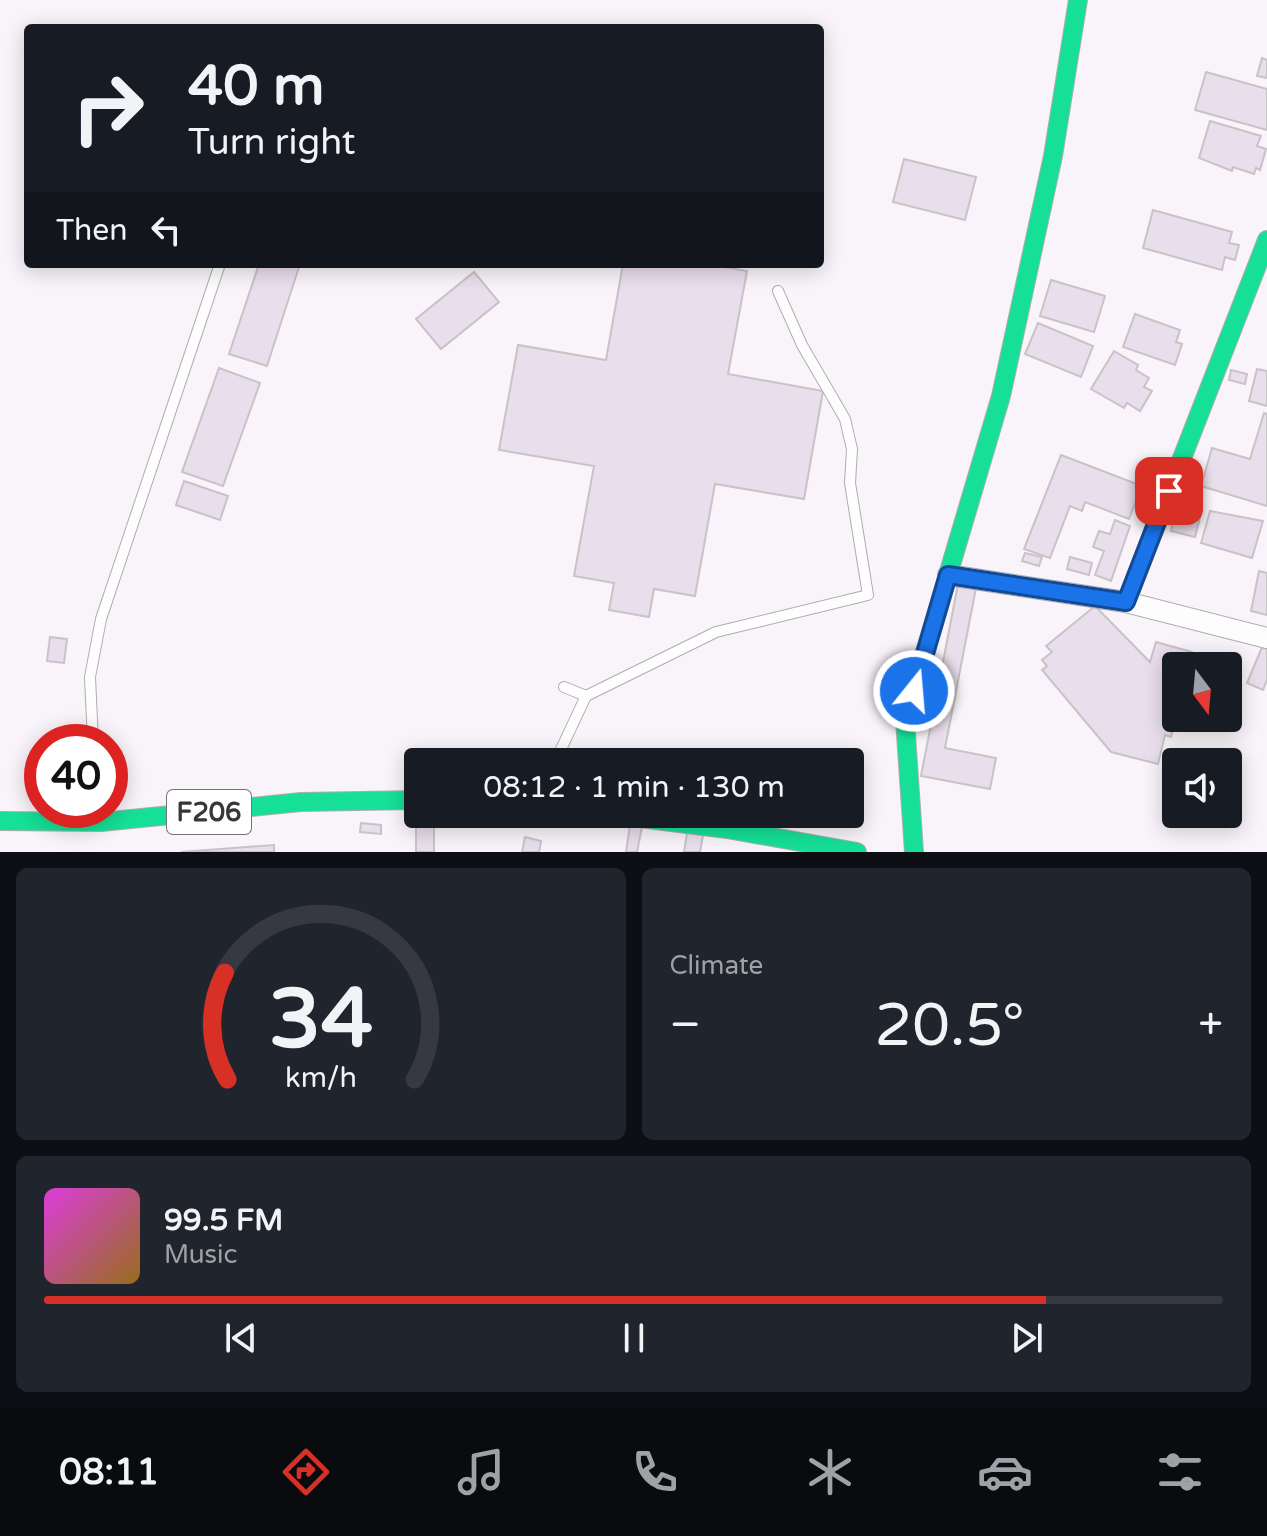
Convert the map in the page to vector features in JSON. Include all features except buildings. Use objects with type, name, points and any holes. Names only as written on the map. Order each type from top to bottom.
[{"type":"street","points":[[914,852],[905,720],[1005,381],[1053,156],[1078,0]]},
{"type":"street","points":[[1126,602],[1267,240]]},
{"type":"street","points":[[948,575],[1126,602],[1267,638]]},
{"type":"street","name":"F206","points":[[128,814],[301,802],[404,800]]},
{"type":"street","name":"F206","points":[[0,821],[24,820]]},
{"type":"street","points":[[719,828],[857,852]]},
{"type":"lane","points":[[92,724],[90,677],[101,619],[219,268]]},
{"type":"lane","points":[[562,748],[586,696],[716,632],[868,595],[850,483],[852,449],[845,419],[802,345],[778,291]]},
{"type":"lane","points":[[564,687],[586,696]]},
{"type":"traffic: fast","points":[[914,852],[905,720],[1001,396],[1053,156],[1078,0]]},
{"type":"traffic: fast","points":[[1126,602],[1267,240]]},
{"type":"traffic: fast","points":[[0,821],[101,822],[301,802],[404,800]]},
{"type":"traffic: fast","points":[[719,828],[857,852]]},
{"type":"route","points":[[914,691],[948,575],[1126,602],[1169,491]]}]
